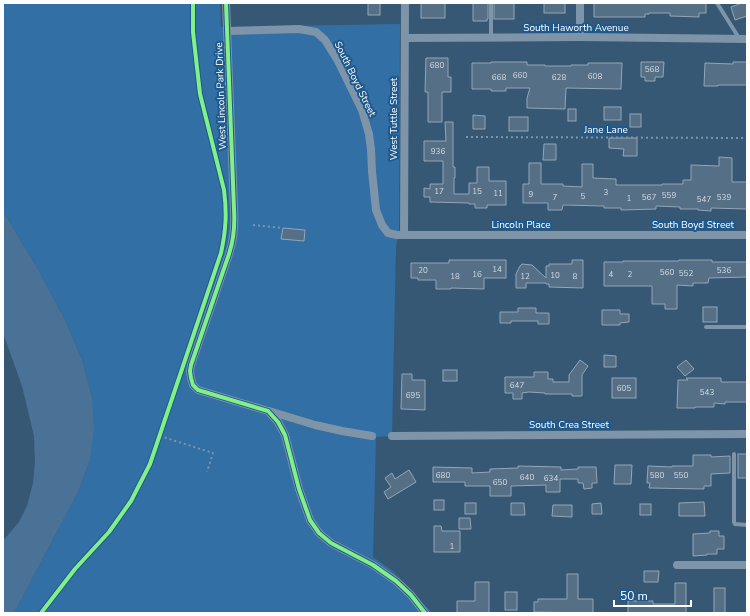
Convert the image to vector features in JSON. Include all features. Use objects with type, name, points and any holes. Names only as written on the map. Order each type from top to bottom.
[{"type":"street","name":"West Lincoln Park Drive","points":[[226,3],[234,232],[229,254],[190,371],[193,385],[198,390],[268,411]]},
{"type":"street","name":"West Tuttle Street","points":[[404,235],[405,3]]},
{"type":"street","points":[[580,3],[580,37]]},
{"type":"street","name":"South Boyd Street","points":[[227,31],[299,29],[316,32],[325,40],[338,61],[362,110],[369,134],[376,210],[382,225],[388,232],[397,235],[404,235]]},
{"type":"street","name":"South Haworth Avenue","points":[[405,38],[580,37],[743,39]]},
{"type":"street","name":"Lincoln Place","points":[[404,235],[638,235]]},
{"type":"street","name":"South Boyd Street","points":[[638,235],[747,235]]},
{"type":"street","points":[[268,411],[315,425],[372,436]]},
{"type":"street","points":[[268,411],[278,422],[285,435],[299,489],[310,520],[319,533],[331,542],[373,565],[396,581],[411,595],[425,613]]},
{"type":"street","name":"South Crea Street","points":[[392,436],[747,434]]},
{"type":"street","points":[[677,565],[747,565]]},
{"type":"lane","points":[[490,38],[491,3]]},
{"type":"lane","points":[[717,3],[743,39]]},
{"type":"lane","points":[[706,327],[747,327]]},
{"type":"lane","points":[[734,454],[734,522],[735,524],[747,525]]},
{"type":"path","points":[[253,225],[282,228]]},
{"type":"path","points":[[157,443],[162,430]]},
{"type":"path","points":[[160,436],[213,453],[206,472]]},
{"type":"shaded area","points":[[3,3],[220,3],[221,27],[400,24],[399,230],[396,247],[392,436],[376,437],[373,557],[394,572],[432,613],[14,613],[78,492],[90,460],[92,398],[82,360],[66,322],[40,273],[3,211]]},
{"type":"shaded area","points":[[3,211],[40,273],[66,322],[82,360],[92,398],[94,429],[90,460],[78,492],[14,613],[3,613],[3,541],[19,522],[27,506],[33,483],[35,462],[34,436],[22,386],[3,333]]},
{"type":"building","points":[[368,3],[380,3],[380,15],[368,15]]},
{"type":"building","points":[[421,3],[445,3],[445,18],[421,18]]},
{"type":"building","points":[[473,3],[488,3],[487,21],[473,21]]},
{"type":"building","points":[[494,3],[514,3],[514,19],[494,19]]},
{"type":"building","points":[[544,3],[565,3],[565,13],[544,13]]},
{"type":"building","points":[[594,3],[706,3],[706,13],[699,13],[699,17],[670,16],[670,13],[649,13],[645,14],[645,17],[594,17]]},
{"type":"building","points":[[742,3],[747,3],[747,16],[735,20],[731,7]]},
{"type":"building","points":[[426,58],[448,58],[448,77],[451,77],[451,92],[442,92],[442,122],[428,122],[428,92],[425,92]]},
{"type":"building","points":[[527,62],[527,65],[545,66],[588,65],[588,63],[622,63],[621,89],[566,88],[565,109],[527,108],[527,98],[530,88],[506,88],[506,91],[472,89],[472,63]]},
{"type":"building","points":[[641,62],[664,62],[663,77],[655,77],[655,81],[645,81],[645,77],[641,77]]},
{"type":"building","points":[[733,62],[747,62],[747,85],[704,86],[705,63],[733,64]]},
{"type":"building","points":[[604,107],[621,107],[621,120],[604,120]]},
{"type":"building","points":[[568,109],[576,109],[576,121],[568,121]]},
{"type":"building","points":[[630,114],[641,114],[641,127],[630,127]]},
{"type":"building","points":[[473,115],[485,116],[485,129],[473,129]]},
{"type":"building","points":[[509,117],[528,117],[528,131],[509,131]]},
{"type":"building","points":[[445,122],[453,122],[453,167],[455,167],[454,194],[469,194],[469,183],[477,183],[477,167],[489,167],[489,181],[506,181],[506,205],[487,205],[487,208],[475,208],[475,204],[430,202],[430,197],[424,197],[424,188],[430,189],[430,184],[443,184],[443,161],[424,161],[424,141],[446,141]]},
{"type":"building","points":[[609,138],[637,138],[637,156],[623,156],[624,149],[609,148]]},
{"type":"building","points":[[544,144],[556,144],[556,160],[543,160]]},
{"type":"building","points":[[719,157],[732,158],[732,182],[747,182],[747,209],[711,208],[711,211],[656,206],[656,209],[621,210],[621,208],[604,208],[604,206],[563,205],[562,210],[548,210],[548,203],[523,203],[523,184],[529,184],[529,163],[541,163],[541,184],[563,184],[563,186],[582,187],[582,164],[593,164],[593,178],[616,179],[616,185],[662,185],[683,184],[683,180],[691,180],[691,165],[719,166]]},
{"type":"building","points":[[283,228],[305,230],[304,241],[281,239]]},
{"type":"building","points":[[449,260],[506,260],[506,278],[484,278],[484,289],[436,289],[436,280],[418,280],[418,278],[411,278],[411,263],[449,263]]},
{"type":"building","points":[[572,260],[583,260],[583,288],[549,287],[549,284],[546,283],[526,283],[526,288],[516,288],[516,274],[522,264],[532,265],[546,278],[546,266],[549,266],[549,264],[572,264]]},
{"type":"building","points":[[679,260],[747,262],[747,277],[709,278],[708,283],[693,283],[693,286],[677,285],[677,309],[665,309],[665,304],[652,304],[652,286],[604,286],[604,262]]},
{"type":"building","points":[[703,307],[717,307],[717,322],[703,322]]},
{"type":"building","points":[[518,308],[536,308],[536,313],[549,313],[549,324],[538,324],[538,321],[511,321],[511,323],[500,323],[500,312],[518,312]]},
{"type":"building","points":[[602,310],[620,310],[620,314],[629,314],[629,322],[620,323],[620,325],[602,325]]},
{"type":"building","points":[[604,355],[616,356],[616,367],[604,367]]},
{"type":"building","points":[[580,360],[588,366],[582,375],[582,396],[572,396],[572,394],[545,394],[529,392],[522,393],[522,399],[513,399],[513,393],[505,393],[505,377],[534,377],[534,372],[548,372],[548,379],[553,379],[553,382],[569,382],[569,375]]},
{"type":"building","points":[[686,360],[694,369],[685,376],[677,367]]},
{"type":"building","points":[[443,370],[457,370],[457,381],[443,381]]},
{"type":"building","points":[[402,374],[412,374],[412,380],[425,380],[425,410],[401,409]]},
{"type":"building","points":[[612,378],[636,378],[636,398],[612,398]]},
{"type":"building","points":[[686,378],[721,378],[721,382],[747,382],[747,402],[725,402],[725,404],[714,403],[714,407],[677,408],[678,380],[688,380]]},
{"type":"building","points":[[738,454],[747,454],[747,478],[738,478]]},
{"type":"building","points":[[693,455],[711,455],[711,457],[730,456],[730,473],[711,474],[711,486],[704,486],[704,489],[649,488],[650,483],[647,483],[648,466],[693,466]]},
{"type":"building","points":[[615,465],[632,465],[631,484],[614,484]]},
{"type":"building","points":[[518,466],[561,467],[561,470],[578,469],[578,467],[596,467],[597,483],[592,483],[592,488],[584,489],[583,483],[578,483],[578,479],[560,479],[560,492],[546,492],[546,485],[511,486],[511,496],[490,496],[490,486],[465,486],[465,482],[433,482],[433,467],[472,468],[472,473],[490,472],[490,469],[518,468]]},
{"type":"building","points":[[409,470],[416,482],[388,499],[384,492],[391,487],[385,478],[392,473],[395,479]]},
{"type":"building","points":[[434,500],[444,500],[444,510],[434,510]]},
{"type":"building","points":[[704,502],[705,516],[679,516],[679,503]]},
{"type":"building","points":[[465,503],[476,503],[476,514],[465,514]]},
{"type":"building","points":[[511,503],[524,503],[525,515],[511,515]]},
{"type":"building","points":[[601,503],[602,514],[592,514],[592,504]]},
{"type":"building","points":[[640,504],[651,504],[651,515],[640,515]]},
{"type":"building","points":[[553,505],[572,505],[572,517],[552,516]]},
{"type":"building","points":[[459,518],[470,518],[471,529],[459,529]]},
{"type":"building","points":[[434,526],[441,526],[442,531],[460,531],[460,552],[434,552]]},
{"type":"building","points":[[710,531],[719,531],[719,536],[724,536],[724,549],[717,549],[717,554],[693,556],[693,534],[710,533]]},
{"type":"building","points":[[644,571],[659,571],[658,582],[644,582]]},
{"type":"building","points":[[567,574],[578,574],[578,599],[593,599],[593,613],[534,612],[534,602],[538,602],[538,599],[567,599]]},
{"type":"building","points":[[475,582],[489,582],[489,613],[457,613],[457,601],[475,601]]},
{"type":"building","points":[[675,583],[686,583],[686,613],[628,613],[628,601],[653,601],[653,604],[675,604]]},
{"type":"building","points":[[714,588],[725,588],[725,613],[714,613]]},
{"type":"building","points":[[505,592],[517,592],[517,610],[505,610]]},
{"type":"cycle path","points":[[41,613],[75,569],[109,532],[131,501],[150,464],[221,253],[226,222],[225,198],[200,94],[193,32],[193,3]]},
{"type":"cycle path","points":[[226,3],[234,232],[229,254],[191,365],[190,371],[193,385],[198,390],[268,411],[278,422],[285,435],[299,489],[310,520],[319,533],[331,543],[373,565],[396,581],[411,595],[425,613]]}]
